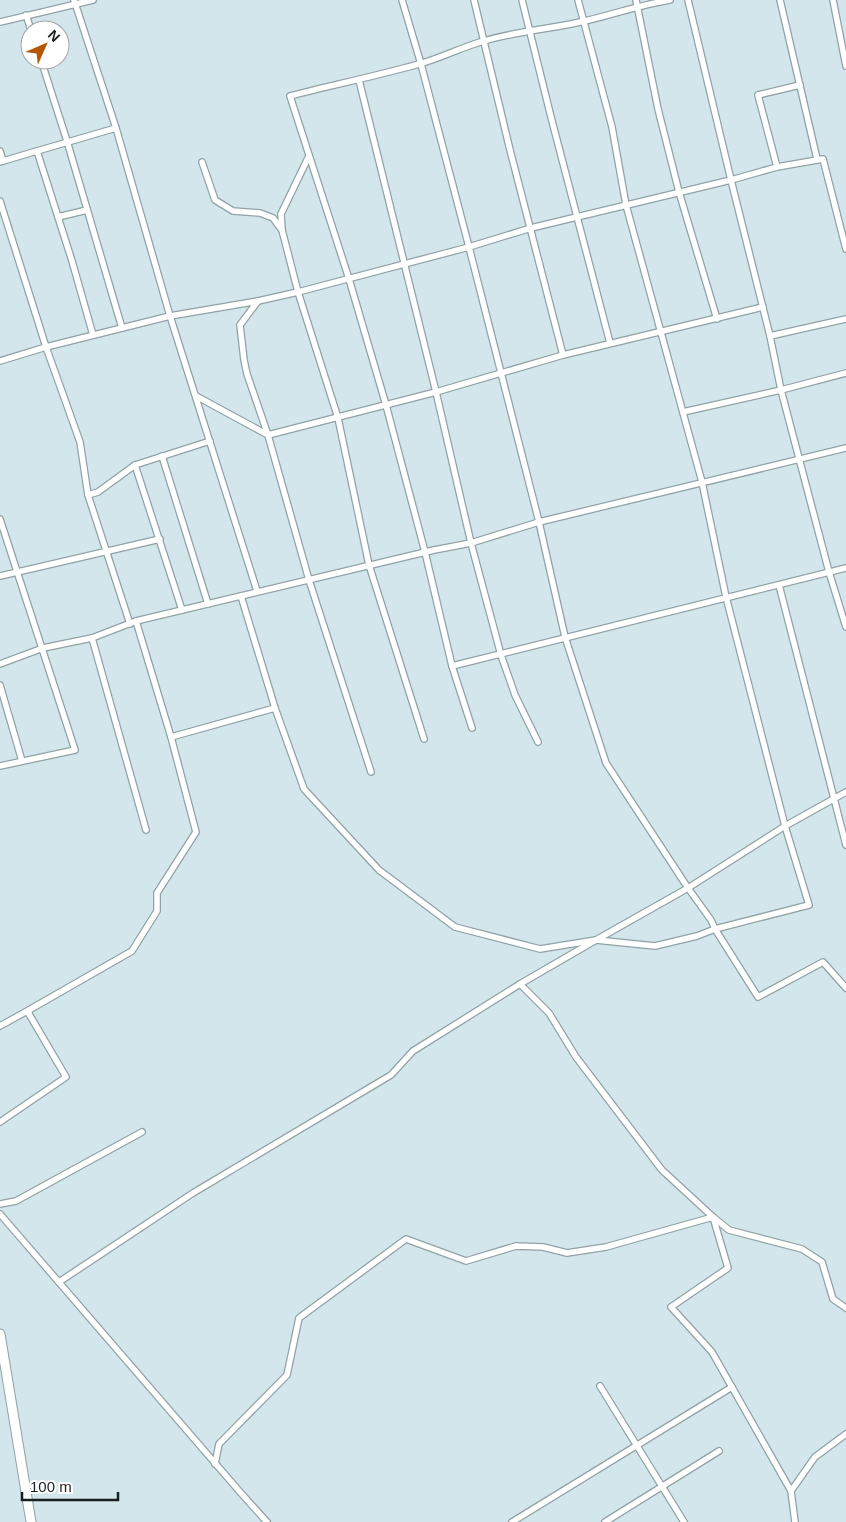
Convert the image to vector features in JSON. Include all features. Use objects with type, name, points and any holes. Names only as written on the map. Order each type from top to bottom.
[{"type":"main road","points":[[0,1334],[31,1522]]},
{"type":"street","points":[[0,22],[93,0]]},
{"type":"street","points":[[402,0],[422,64],[469,246],[539,522],[565,637],[606,763],[711,920],[758,997],[823,962],[846,988]]},
{"type":"street","points":[[474,0],[562,355]]},
{"type":"street","points":[[522,0],[610,343]]},
{"type":"street","points":[[241,596],[275,708],[304,789],[378,870],[455,927],[540,949],[596,940],[655,946],[809,905],[784,826],[726,597],[702,482],[626,205],[612,127],[578,0]]},
{"type":"street","points":[[472,728],[452,666],[425,552],[386,405],[290,96],[422,64],[484,41],[530,30],[584,21],[636,3],[670,0]]},
{"type":"street","points":[[688,0],[770,336],[781,390],[829,572],[846,627]]},
{"type":"street","points":[[780,0],[817,159]]},
{"type":"street","points":[[833,0],[846,66]]},
{"type":"street","points":[[75,3],[116,128],[170,316],[257,591]]},
{"type":"street","points":[[636,3],[658,108],[679,192],[717,319]]},
{"type":"street","points":[[26,15],[28,20]]},
{"type":"street","points":[[44,70],[88,210],[122,328]]},
{"type":"street","points":[[359,80],[500,655],[515,694],[538,742]]},
{"type":"street","points":[[777,167],[758,95],[800,85]]},
{"type":"street","points":[[0,151],[1,161],[116,128]]},
{"type":"street","points":[[37,151],[94,335]]},
{"type":"street","points":[[309,156],[281,214],[282,230],[298,292],[338,418],[369,565],[424,740]]},
{"type":"street","points":[[0,361],[46,347],[170,316],[298,292],[531,228],[731,180],[777,167],[817,159],[823,159],[846,249]]},
{"type":"street","points":[[202,162],[215,200],[233,211],[260,213],[273,218],[282,230]]},
{"type":"street","points":[[0,201],[46,347],[80,442],[88,495],[106,553],[133,623],[171,737],[196,832],[156,893],[157,911],[132,951],[0,1026]]},
{"type":"street","points":[[58,217],[88,210]]},
{"type":"street","points":[[258,301],[240,325],[246,367],[268,435],[309,580],[371,772]]},
{"type":"street","points":[[196,396],[268,435],[436,392],[562,355],[763,307]]},
{"type":"street","points":[[770,336],[846,319]]},
{"type":"street","points":[[683,412],[846,373]]},
{"type":"street","points":[[88,495],[98,492],[136,465],[210,441]]},
{"type":"street","points":[[0,664],[43,648],[92,638],[133,623],[182,610],[425,552],[471,543],[539,522],[846,448]]},
{"type":"street","points":[[162,456],[208,604]]},
{"type":"street","points":[[136,465],[182,610]]},
{"type":"street","points":[[0,518],[75,750],[0,766]]},
{"type":"street","points":[[0,576],[160,540]]},
{"type":"street","points":[[452,666],[846,568]]},
{"type":"street","points":[[778,585],[846,845]]},
{"type":"street","points":[[92,638],[146,830]]},
{"type":"street","points":[[0,685],[22,761]]},
{"type":"street","points":[[171,737],[275,708]]},
{"type":"street","points":[[59,1282],[193,1193],[391,1075],[413,1051],[520,984],[688,888],[784,826],[846,792]]},
{"type":"street","points":[[520,984],[549,1013],[576,1057],[662,1170],[729,1230],[802,1249],[822,1262],[833,1299],[846,1308]]},
{"type":"street","points":[[0,1122],[66,1077],[29,1010]]},
{"type":"street","points":[[0,1204],[16,1201],[142,1132]]},
{"type":"street","points":[[0,1214],[267,1522]]},
{"type":"street","points":[[713,1217],[728,1268],[671,1306],[712,1352],[732,1386],[791,1492],[795,1522]]},
{"type":"street","points":[[215,1464],[219,1444],[287,1375],[299,1318],[406,1240],[466,1261],[516,1246],[543,1247],[567,1253],[606,1247],[713,1217]]},
{"type":"street","points":[[600,1386],[684,1522]]},
{"type":"street","points":[[512,1522],[732,1386]]},
{"type":"street","points":[[791,1492],[815,1458],[846,1434]]},
{"type":"street","points":[[605,1522],[719,1451]]}]
